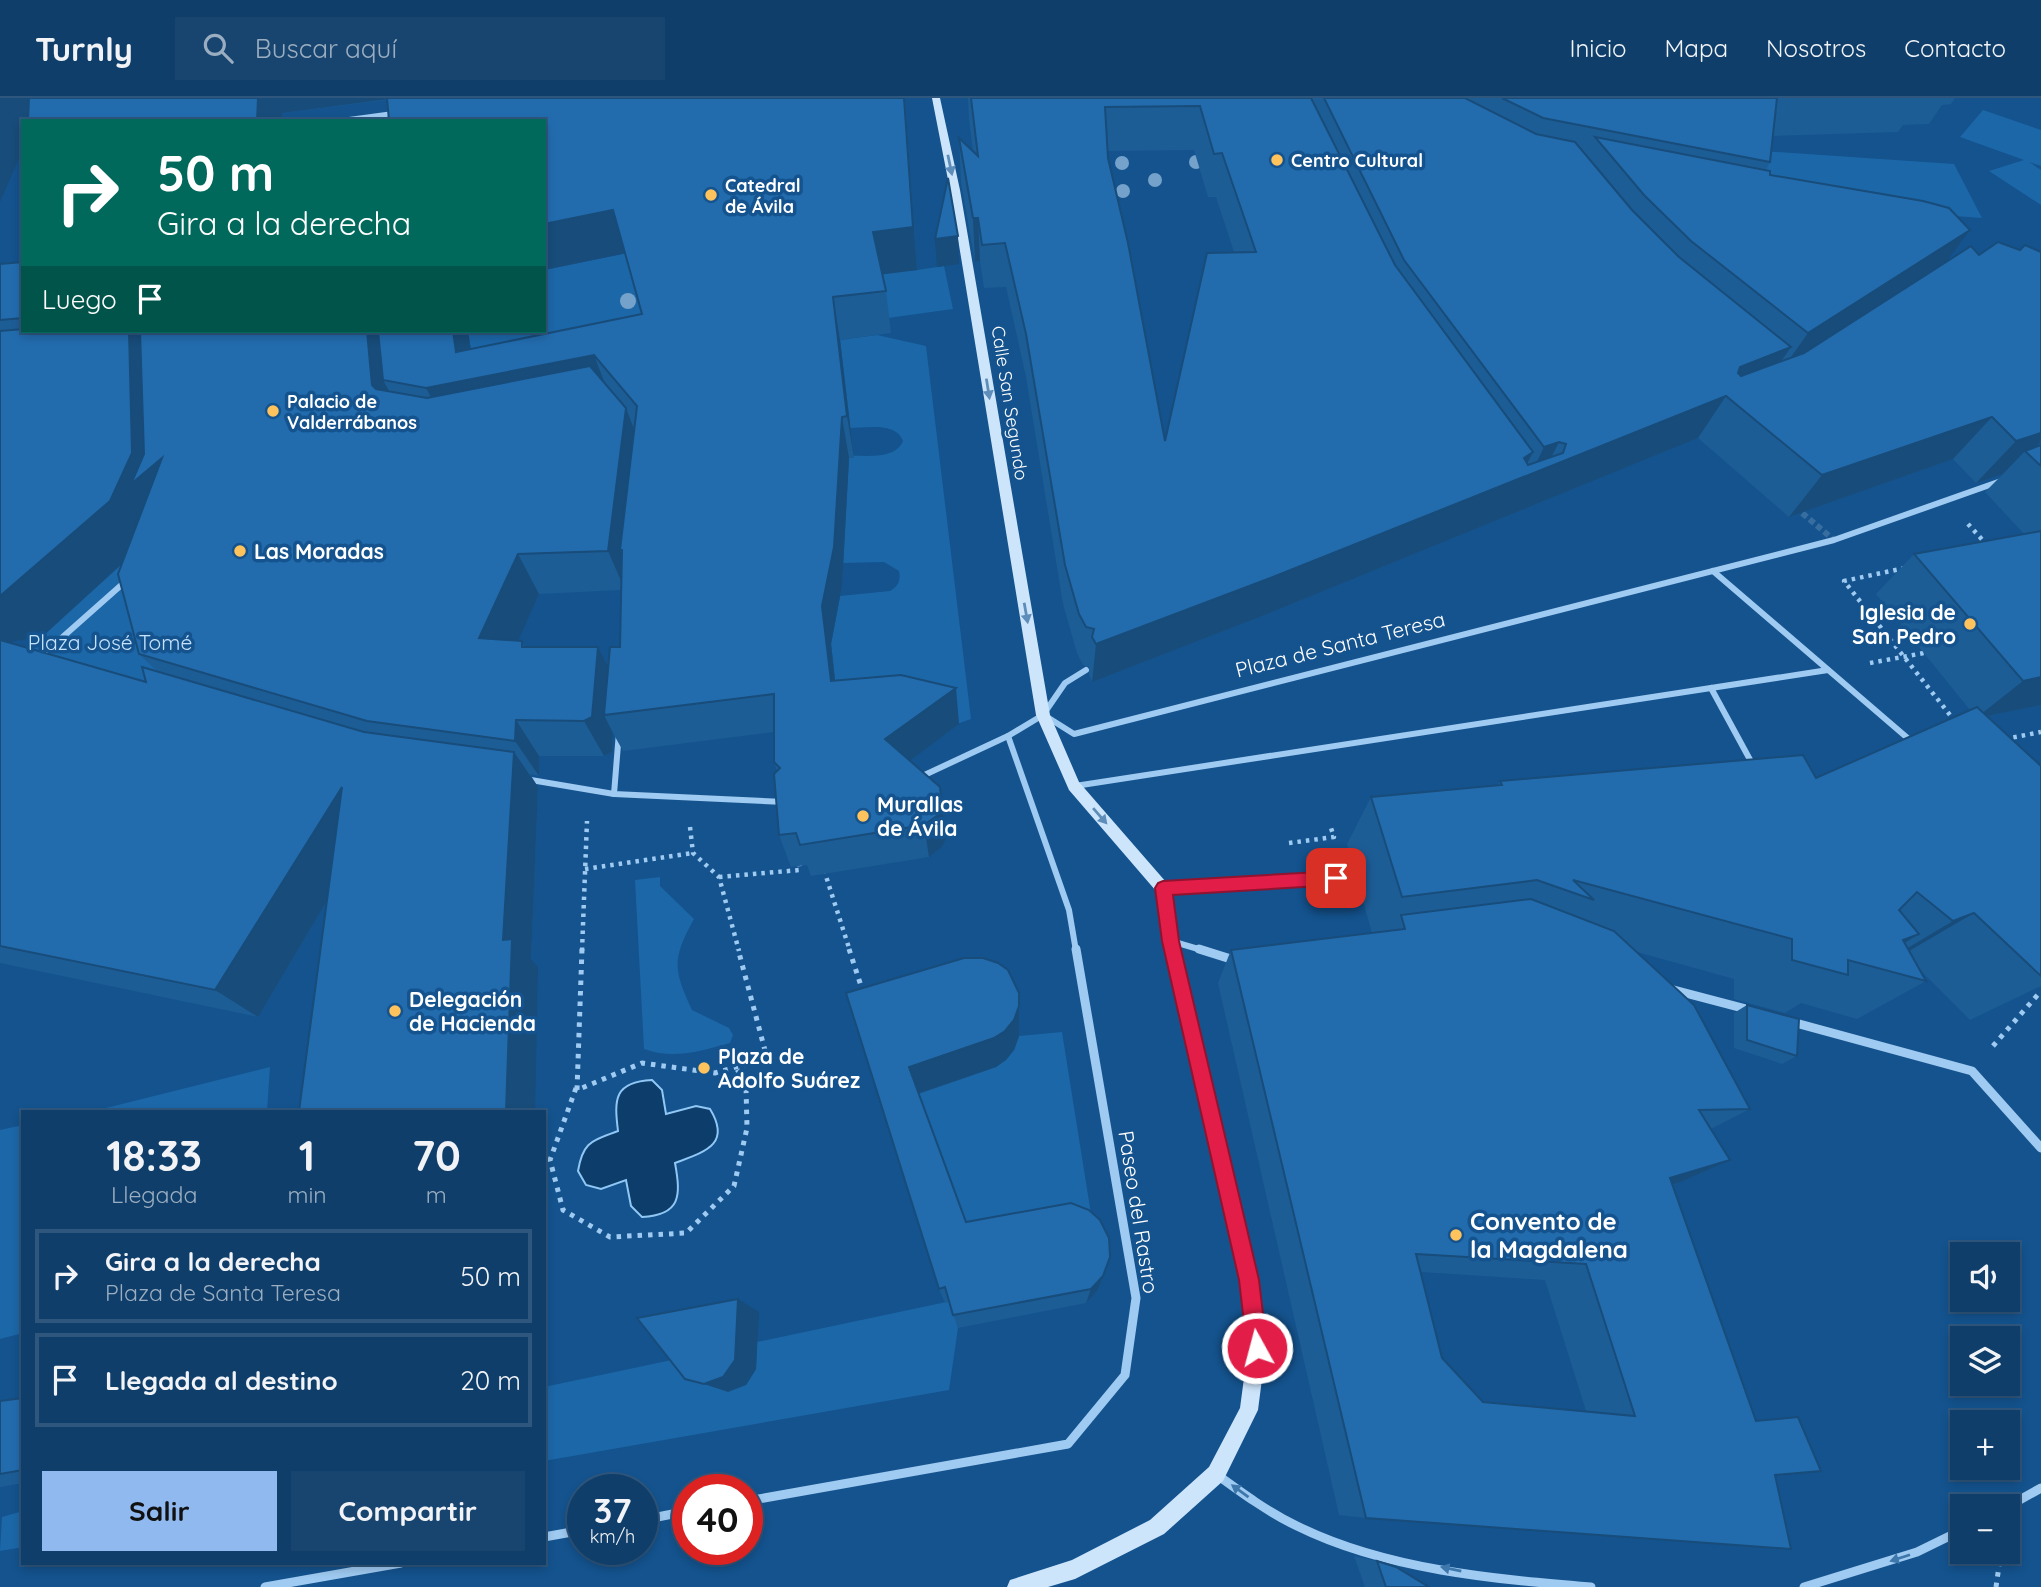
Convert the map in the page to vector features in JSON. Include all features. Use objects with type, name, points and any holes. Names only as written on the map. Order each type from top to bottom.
[{"type":"street","name":"Calle San Segundo","points":[[936,98],[955,190],[1043,715],[1074,786],[1163,888]]},
{"type":"street","points":[[397,113],[399,106]]},
{"type":"street","points":[[353,119],[410,111]]},
{"type":"street","name":"Plaza de Santa Teresa","points":[[1043,715],[1074,734],[1834,540],[2004,479]]},
{"type":"street","points":[[1713,570],[1911,741]]},
{"type":"street","points":[[34,662],[133,574]]},
{"type":"street","points":[[41,656],[54,659]]},
{"type":"street","points":[[911,782],[1008,736],[1043,715],[1065,683],[1086,670]]},
{"type":"street","points":[[1074,786],[1828,670]]},
{"type":"street","points":[[1711,688],[1755,769]]},
{"type":"street","points":[[614,794],[619,727]]},
{"type":"street","name":"Paseo del Rastro","points":[[763,1498],[1068,1444],[1125,1375],[1136,1298],[1069,910],[1008,736]]},
{"type":"street","points":[[510,777],[614,794],[786,802]]},
{"type":"street","points":[[1017,1587],[1075,1569],[1157,1527],[1216,1474],[1248,1410],[1257,1348],[1249,1280],[1171,941],[1163,888],[1336,878]]},
{"type":"street","points":[[1171,941],[1238,962]]},
{"type":"street","points":[[1664,987],[1757,1012]]},
{"type":"street","points":[[1784,1020],[1972,1071],[2041,1148]]},
{"type":"street","points":[[1216,1474],[1262,1507],[1311,1532],[1364,1550],[1521,1582],[1591,1587]]},
{"type":"street","points":[[2020,1500],[2041,1488]]},
{"type":"street","points":[[546,1537],[567,1533]]},
{"type":"street","points":[[1804,1587],[1917,1552],[1950,1536]]},
{"type":"street","points":[[265,1587],[390,1565]]},
{"type":"path","points":[[1945,500],[1992,550],[1978,553]]},
{"type":"path","points":[[1911,567],[1844,580],[1959,726]]},
{"type":"path","points":[[1828,670],[1924,653]]},
{"type":"path","points":[[2001,740],[2041,732]]},
{"type":"path","points":[[588,789],[577,1090],[642,1063],[715,1073],[766,1058],[719,877],[693,853],[686,797]]},
{"type":"path","points":[[1284,844],[1334,837],[1331,828]]},
{"type":"path","points":[[585,869],[693,853]]},
{"type":"path","points":[[820,858],[863,994]]},
{"type":"path","points":[[719,877],[800,870],[799,866]]},
{"type":"path","points":[[1972,1071],[2041,991]]},
{"type":"path","points":[[578,1084],[550,1160],[563,1210],[610,1237],[686,1233],[734,1186],[747,1128],[746,1087],[736,1067]]},
{"type":"path","points":[[1996,1587],[1999,1564]]},
{"type":"green space","points":[[1983,110],[2041,130],[2041,166],[2029,162],[2041,170],[2041,205],[1989,171],[2024,160],[1960,137]]},
{"type":"green space","points":[[1747,150],[1954,164],[1982,218],[1765,202]]},
{"type":"green space","points":[[627,253],[655,356],[477,394],[468,333],[546,333],[546,270]]},
{"type":"green space","points":[[852,261],[911,271],[944,266],[953,309],[888,318]]},
{"type":"green space","points":[[877,335],[926,346],[971,719],[934,732],[839,717],[831,644],[840,596],[890,591],[900,578],[899,571],[884,562],[843,563],[849,456],[887,454],[899,447],[903,441],[894,431],[888,429],[850,428],[840,340]]},
{"type":"green space","name":"Plaza José Tomé","points":[[123,562],[173,672],[142,705],[14,663],[71,607]]},
{"type":"green space","points":[[660,877],[660,886],[694,919],[682,944],[678,964],[678,974],[686,996],[692,1010],[729,1028],[733,1035],[730,1043],[677,1054],[644,1049],[635,880]]},
{"type":"green space","points":[[1062,1032],[1095,1239],[970,1241],[917,1094],[996,1067],[1014,1050],[1019,1036]]},
{"type":"green space","points":[[270,1067],[267,1110],[102,1109]]},
{"type":"green space","points":[[21,1125],[21,1334],[0,1339],[0,1130]]},
{"type":"green space","points":[[951,1301],[958,1328],[949,1390],[546,1461],[546,1387],[700,1354],[746,1385],[756,1369],[757,1342]]},
{"type":"green space","points":[[21,1512],[21,1547],[0,1551],[2,1517]]},
{"type":"shaded area","points":[[652,1080],[662,1090],[666,1114],[696,1106],[710,1109],[718,1131],[716,1139],[705,1151],[675,1163],[678,1185],[671,1208],[642,1217],[631,1206],[626,1180],[601,1189],[586,1185],[578,1171],[583,1154],[590,1144],[618,1131],[617,1101],[623,1089],[639,1081]]},
{"type":"building","points":[[29,98],[258,98],[257,119],[28,119]]},
{"type":"building","points":[[387,98],[904,98],[913,227],[873,232],[886,291],[833,297],[847,416],[842,417],[834,547],[822,606],[831,681],[901,675],[956,688],[885,739],[940,787],[942,806],[938,815],[924,825],[800,845],[796,833],[779,835],[774,774],[780,768],[774,762],[774,694],[604,715],[610,647],[620,647],[620,550],[637,406],[594,355],[426,388],[383,380],[378,333],[453,333],[456,352],[642,314],[613,210],[546,224],[546,119],[389,119]]},
{"type":"building","points":[[971,98],[1311,98],[1395,265],[1533,452],[1524,458],[1528,465],[1563,453],[1566,444],[1559,442],[1544,447],[1404,260],[1324,98],[1465,98],[1536,134],[1575,142],[1632,210],[1679,257],[1791,347],[1740,367],[1738,373],[1741,376],[1804,353],[1971,246],[1979,255],[1998,242],[2020,250],[2025,245],[2041,252],[2041,433],[2016,441],[1992,417],[1822,475],[1726,396],[1273,577],[1096,644],[1092,637],[1094,629],[1086,627],[1079,614],[1065,565],[1026,334],[1005,243],[982,245],[978,218],[973,218],[959,138],[978,156]],"holes":[[[1200,106],[1214,154],[1222,153],[1256,252],[1207,253],[1165,441],[1128,243],[1108,158],[1105,107]]]},
{"type":"building","points":[[1502,98],[1777,98],[1770,162],[1543,118]]},
{"type":"building","points":[[1595,137],[1770,171],[1770,175],[1923,201],[1949,208],[1970,230],[1808,333],[1691,241],[1644,195]]},
{"type":"building","points":[[948,178],[958,236],[935,239]]},
{"type":"building","points":[[21,262],[21,318],[0,320],[0,264]]},
{"type":"building","points":[[21,329],[21,333],[129,333],[132,453],[110,501],[0,596],[0,331]]},
{"type":"building","points":[[140,333],[367,333],[372,385],[376,389],[427,398],[590,366],[626,408],[608,551],[518,554],[479,638],[522,641],[522,647],[598,647],[592,717],[584,721],[516,720],[515,741],[367,721],[139,654],[118,574],[162,458],[131,484],[144,454]]},
{"type":"building","points":[[2041,445],[2041,466],[2025,451]]},
{"type":"building","points":[[2041,531],[2041,677],[2023,681],[1914,554]]},
{"type":"building","points":[[0,640],[146,682],[142,667],[364,732],[514,752],[503,940],[512,939],[506,1110],[299,1110],[342,787],[215,990],[0,946]]},
{"type":"building","points":[[1977,707],[2041,766],[2041,976],[1974,913],[1953,921],[1917,892],[1899,910],[1919,934],[1903,940],[1926,981],[1848,960],[1848,975],[1792,960],[1792,939],[1573,880],[1594,900],[1537,880],[1402,897],[1371,797],[1502,785],[1500,781],[1803,755],[1816,778]]},
{"type":"building","name":"Convento de la Magdalena","points":[[1531,899],[1614,931],[1694,1005],[1750,1109],[1699,1110],[1730,1160],[1670,1178],[1756,1421],[1798,1417],[1821,1471],[1775,1475],[1791,1549],[1366,1518],[1231,950],[1405,929],[1401,915]],"holes":[[[1416,1254],[1586,1264],[1635,1416],[1483,1402],[1442,1358]]]},
{"type":"building","points":[[964,958],[983,958],[1008,970],[1019,993],[1019,1006],[1014,1020],[1005,1031],[994,1038],[909,1067],[966,1222],[1071,1203],[1089,1210],[1100,1220],[1109,1238],[1110,1257],[1103,1276],[1091,1289],[953,1315],[945,1287],[939,1289],[846,993]]},
{"type":"building","points":[[1747,1005],[1799,1019],[1797,1056],[1747,1040]]},
{"type":"building","points":[[738,1299],[735,1360],[723,1377],[704,1384],[685,1379],[637,1318]]},
{"type":"building","points":[[21,1398],[21,1470],[0,1474],[0,1401]]},
{"type":"building","points":[[1377,1561],[1396,1567],[1429,1587],[1386,1587]]},
{"type":"tunnel","points":[[1795,507],[1834,540]]},
{"type":"tunnel","points":[[1336,878],[1373,876]]},
{"type":"place","name":"Centro Cultural","points":[[1277,160]]},
{"type":"place","name":"Catedral de Ávila","points":[[711,195]]},
{"type":"place","name":"Palacio de Valderrábanos","points":[[273,411]]},
{"type":"place","name":"Las Moradas","points":[[240,551]]},
{"type":"place","name":"Iglesia de San Pedro","points":[[1970,624]]},
{"type":"place","name":"Murallas de Ávila","points":[[863,816]]},
{"type":"place","name":"Delegación de Hacienda","points":[[395,1011]]},
{"type":"place","name":"Plaza de Adolfo Suárez","points":[[704,1068]]},
{"type":"place","name":"Convento de la Magdalena","points":[[1456,1235]]},
{"type":"route","points":[[1257,1348],[1249,1280],[1171,941],[1163,888],[1336,878]]}]
